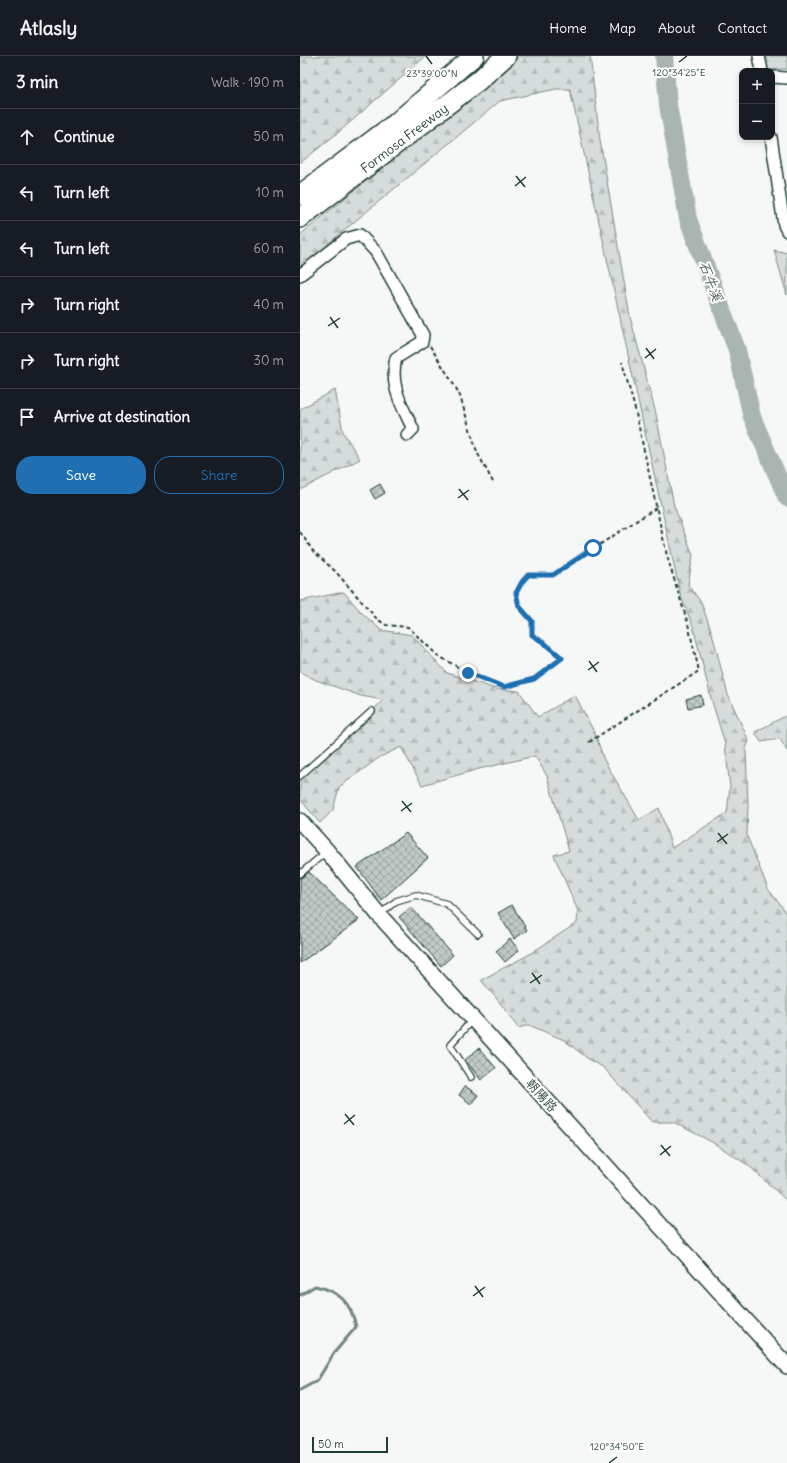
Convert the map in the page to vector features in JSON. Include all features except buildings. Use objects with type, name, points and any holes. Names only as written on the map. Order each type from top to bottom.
[{"type":"highway","name":"Formosa Freeway","points":[[300,218],[478,81],[506,56]]},
{"type":"highway","name":"Formosa Freeway","points":[[300,195],[397,122],[473,57]]},
{"type":"main road","name":"朝陽路","points":[[300,821],[327,851],[379,915],[787,1366]]},
{"type":"street","points":[[759,56],[761,68]]},
{"type":"street","points":[[775,77],[787,78]]},
{"type":"street","points":[[771,140],[784,225],[787,231]]},
{"type":"street","points":[[300,275],[346,239],[360,235],[376,252],[423,335],[422,342],[396,358],[393,369],[397,394],[413,429],[408,435]]},
{"type":"lane","points":[[300,776],[372,711]]},
{"type":"lane","points":[[300,874],[327,851]]},
{"type":"lane","points":[[379,915],[396,901],[416,895],[447,904],[478,934]]},
{"type":"lane","points":[[471,1077],[450,1044],[473,1019]]},
{"type":"path","points":[[423,335],[459,393],[477,452],[494,484]]},
{"type":"path","points":[[589,742],[699,671],[688,624],[667,556],[635,409],[622,362]]},
{"type":"path","points":[[300,532],[313,551],[335,571],[377,619],[386,626],[408,627],[437,655],[468,673],[504,687],[534,679],[562,658],[532,635],[532,621],[519,606],[516,593],[522,582],[528,575],[553,575],[656,508]]},
{"type":"green space","points":[[300,56],[426,56],[340,131],[300,163]]},
{"type":"green space","points":[[519,56],[590,56],[600,140],[630,317],[656,414],[674,506],[693,555],[688,585],[701,602],[712,633],[728,695],[749,741],[746,748],[748,806],[747,836],[768,889],[787,916],[787,1201],[748,1165],[712,1142],[673,1122],[652,1122],[603,1067],[591,1061],[564,1040],[529,1025],[518,1028],[481,980],[528,955],[577,923],[578,911],[554,855],[569,851],[547,776],[535,756],[479,769],[422,785],[401,747],[380,757],[339,787],[333,810],[320,823],[300,799],[300,779],[326,758],[383,700],[361,696],[316,680],[300,672],[300,601],[344,592],[361,612],[381,630],[412,635],[447,673],[496,689],[519,691],[538,717],[575,695],[596,736],[604,760],[639,820],[659,808],[672,848],[727,813],[730,787],[725,744],[711,698],[693,626],[681,597],[570,89],[556,89],[500,101],[342,232],[300,269],[300,235]]},
{"type":"green space","points":[[764,56],[787,56],[787,69],[766,68]]},
{"type":"green space","points":[[774,250],[787,253],[787,295]]},
{"type":"green space","points":[[335,390],[343,432],[360,459],[300,490],[300,409]]},
{"type":"green space","points":[[787,715],[787,751],[780,739],[761,742],[755,732]]},
{"type":"waterway","name":"石牛溪","points":[[664,56],[668,105],[688,219],[737,350],[752,417],[787,498]]},
{"type":"waterway","points":[[300,1295],[315,1286],[331,1291],[343,1299],[347,1304],[354,1318],[356,1327],[334,1353],[317,1381],[300,1390]]},
{"type":"route","points":[[468,673],[504,687],[534,679],[562,658],[532,635],[532,621],[519,606],[516,593],[528,575],[553,575],[593,548]]}]
